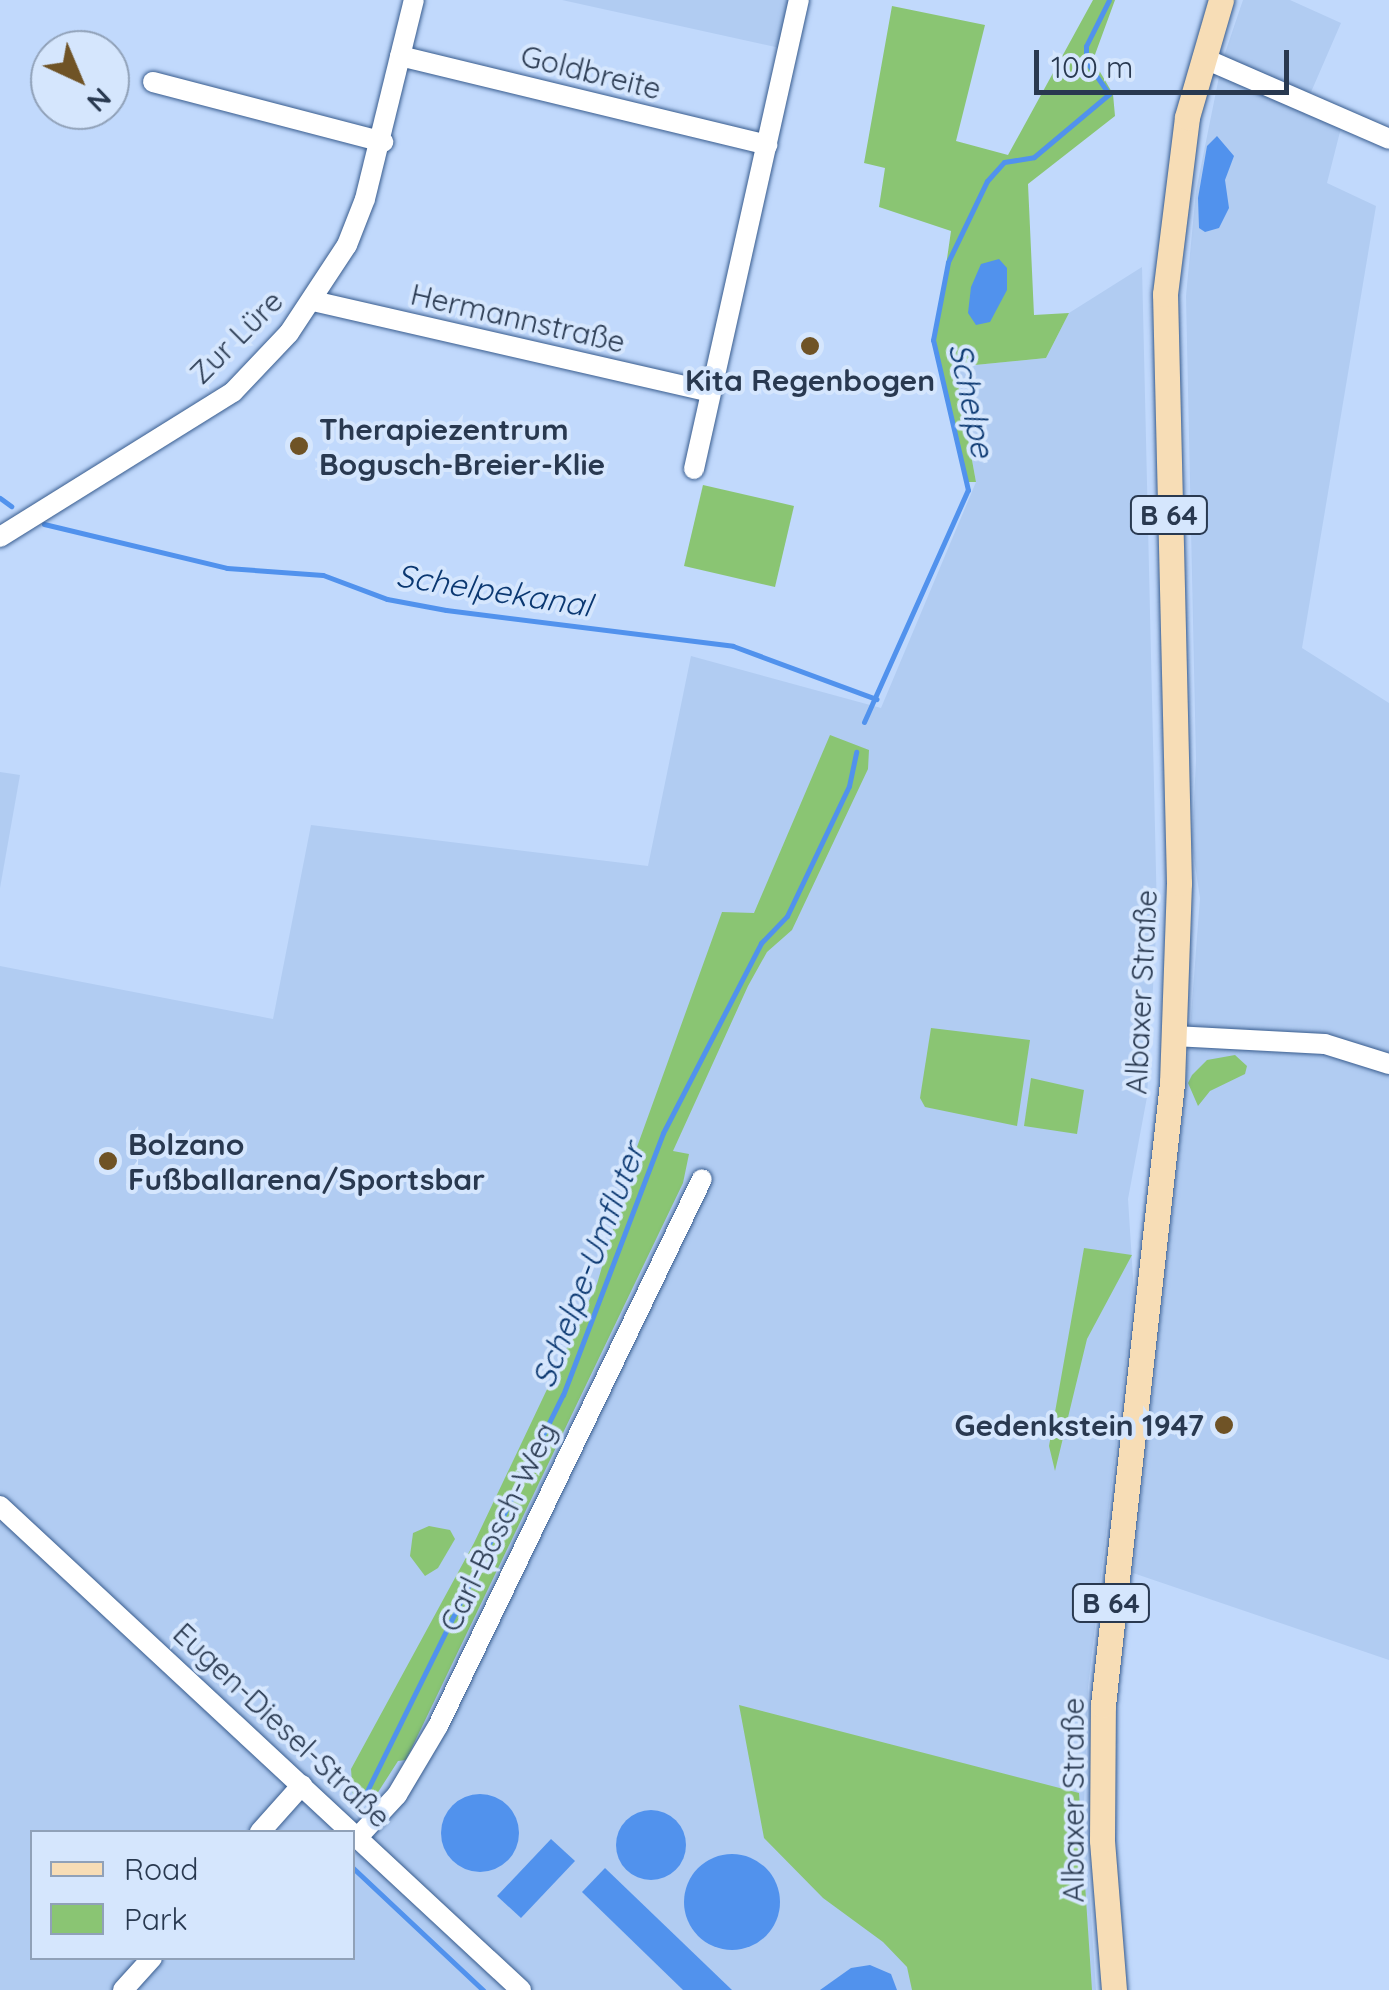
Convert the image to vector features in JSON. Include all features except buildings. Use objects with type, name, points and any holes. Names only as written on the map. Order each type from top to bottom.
[{"type":"main road","name":"Albaxer Straße","points":[[1114,1990],[1102,1840],[1104,1688],[1174,1036],[1178,807],[1165,294],[1174,187],[1203,58],[1221,0]]},
{"type":"street","name":"Zur Lüre","points":[[0,537],[233,392],[312,301],[347,245],[383,142],[414,0]]},
{"type":"street","points":[[694,469],[799,0]]},
{"type":"street","name":"Goldbreite","points":[[400,56],[767,146]]},
{"type":"street","points":[[1203,58],[1389,139]]},
{"type":"street","points":[[153,82],[383,142]]},
{"type":"street","name":"Hermannstraße","points":[[312,301],[710,392]]},
{"type":"street","points":[[1174,1036],[1325,1044],[1389,1064]]},
{"type":"street","name":"Carl-Bosch-Weg","points":[[358,1837],[397,1795],[438,1726],[702,1179]]},
{"type":"street","name":"Eugen-Diesel-Straße","points":[[0,1506],[351,1830]]},
{"type":"street","points":[[262,1830],[302,1784]]},
{"type":"street","name":"Eugen-Diesel-Straße","points":[[355,1834],[521,1990]]},
{"type":"street","points":[[123,1990],[150,1960]]},
{"type":"shaded area","points":[[562,0],[791,0],[780,48]]},
{"type":"shaded area","points":[[1243,0],[1290,0],[1341,23],[1308,99],[1344,116],[1327,183],[1376,206],[1302,648],[1389,703],[1389,1660],[1133,1573],[1184,1107],[1200,898],[1192,845],[1196,760],[1186,296],[1196,191],[1222,62]]},
{"type":"shaded area","points":[[1142,267],[1157,915],[1147,1097],[1128,1199],[1134,1293],[1088,1687],[1084,1807],[1096,1990],[0,1990],[0,966],[273,1019],[311,825],[648,866],[691,656],[881,708],[976,482],[955,367],[1046,358],[1069,313]]},
{"type":"shaded area","points":[[0,772],[20,775],[0,888]]},
{"type":"green space","points":[[1093,0],[1115,0],[1093,60],[1113,94],[1115,116],[1028,184],[1034,315],[1069,313],[1046,358],[955,367],[976,482],[968,482],[935,342],[951,231],[879,207],[885,168],[864,163],[892,6],[985,25],[956,141],[1008,155]]},
{"type":"green space","points":[[703,485],[794,506],[775,587],[684,566]]},
{"type":"green space","points":[[830,735],[869,750],[868,769],[792,930],[767,952],[748,986],[673,1151],[689,1154],[683,1183],[406,1760],[398,1761],[373,1800],[353,1796],[351,1769],[474,1543],[597,1284],[637,1147],[722,912],[754,913]]},
{"type":"green space","points":[[931,1028],[1030,1040],[1017,1126],[925,1107],[920,1098]]},
{"type":"green space","points":[[1235,1055],[1247,1066],[1245,1074],[1210,1091],[1198,1106],[1188,1083],[1192,1075],[1207,1060]]},
{"type":"green space","points":[[1031,1078],[1084,1090],[1077,1134],[1024,1126]]},
{"type":"green space","points":[[1084,1248],[1132,1255],[1087,1339],[1055,1471],[1049,1446]]},
{"type":"green space","points":[[429,1526],[450,1530],[455,1539],[438,1568],[425,1576],[410,1556],[413,1533]]},
{"type":"green space","points":[[739,1705],[1079,1793],[1092,1990],[912,1990],[907,1967],[883,1942],[823,1898],[764,1838]]},
{"type":"water","points":[[1217,136],[1234,156],[1225,180],[1229,208],[1219,228],[1205,232],[1199,228],[1198,198],[1207,146]]},
{"type":"water","points":[[999,259],[1007,268],[1007,290],[990,322],[976,325],[968,313],[971,287],[981,264]]},
{"type":"water","points":[[480,1794],[495,1797],[507,1806],[516,1818],[516,1848],[507,1860],[495,1869],[480,1872],[465,1869],[453,1860],[444,1848],[441,1833],[444,1818],[453,1806],[465,1797]]},
{"type":"water","points":[[651,1810],[675,1821],[686,1845],[675,1869],[651,1880],[627,1869],[616,1845],[627,1821]]},
{"type":"water","points":[[551,1839],[575,1861],[521,1918],[497,1896]]},
{"type":"water","points":[[732,1854],[750,1858],[766,1868],[776,1884],[780,1902],[776,1920],[766,1936],[750,1946],[732,1950],[714,1946],[698,1936],[688,1920],[684,1902],[688,1884],[698,1868],[714,1858]]},
{"type":"water","points":[[605,1868],[732,1990],[683,1990],[582,1892]]},
{"type":"water","points":[[870,1965],[891,1974],[897,1990],[820,1990],[851,1968]]},
{"type":"waterway","name":"Schelpe","points":[[864,722],[968,490],[933,340],[948,262],[987,181],[1004,162],[1034,157],[1109,94],[1086,61],[1086,46],[1109,0]]},
{"type":"waterway","name":"Schelpekanal","points":[[0,498],[11,506]]},
{"type":"waterway","name":"Schelpekanal","points":[[44,524],[227,568],[323,575],[387,599],[446,610],[733,646],[876,699]]},
{"type":"waterway","name":"Schelpe-Umfluter","points":[[363,1799],[563,1395],[663,1133],[761,943],[787,916],[849,786],[856,752]]},
{"type":"waterway","name":"Schelpe-Umfluter","points":[[355,1870],[483,1990]]},
{"type":"place","name":"Kita Regenbogen","points":[[810,346]]},
{"type":"place","name":"Therapiezentrum Bogusch-Breier-Klie","points":[[299,446]]},
{"type":"place","name":"Bolzano Fußballarena/Sportsbar","points":[[108,1161]]},
{"type":"place","name":"Gedenkstein 1947","points":[[1224,1425]]}]
